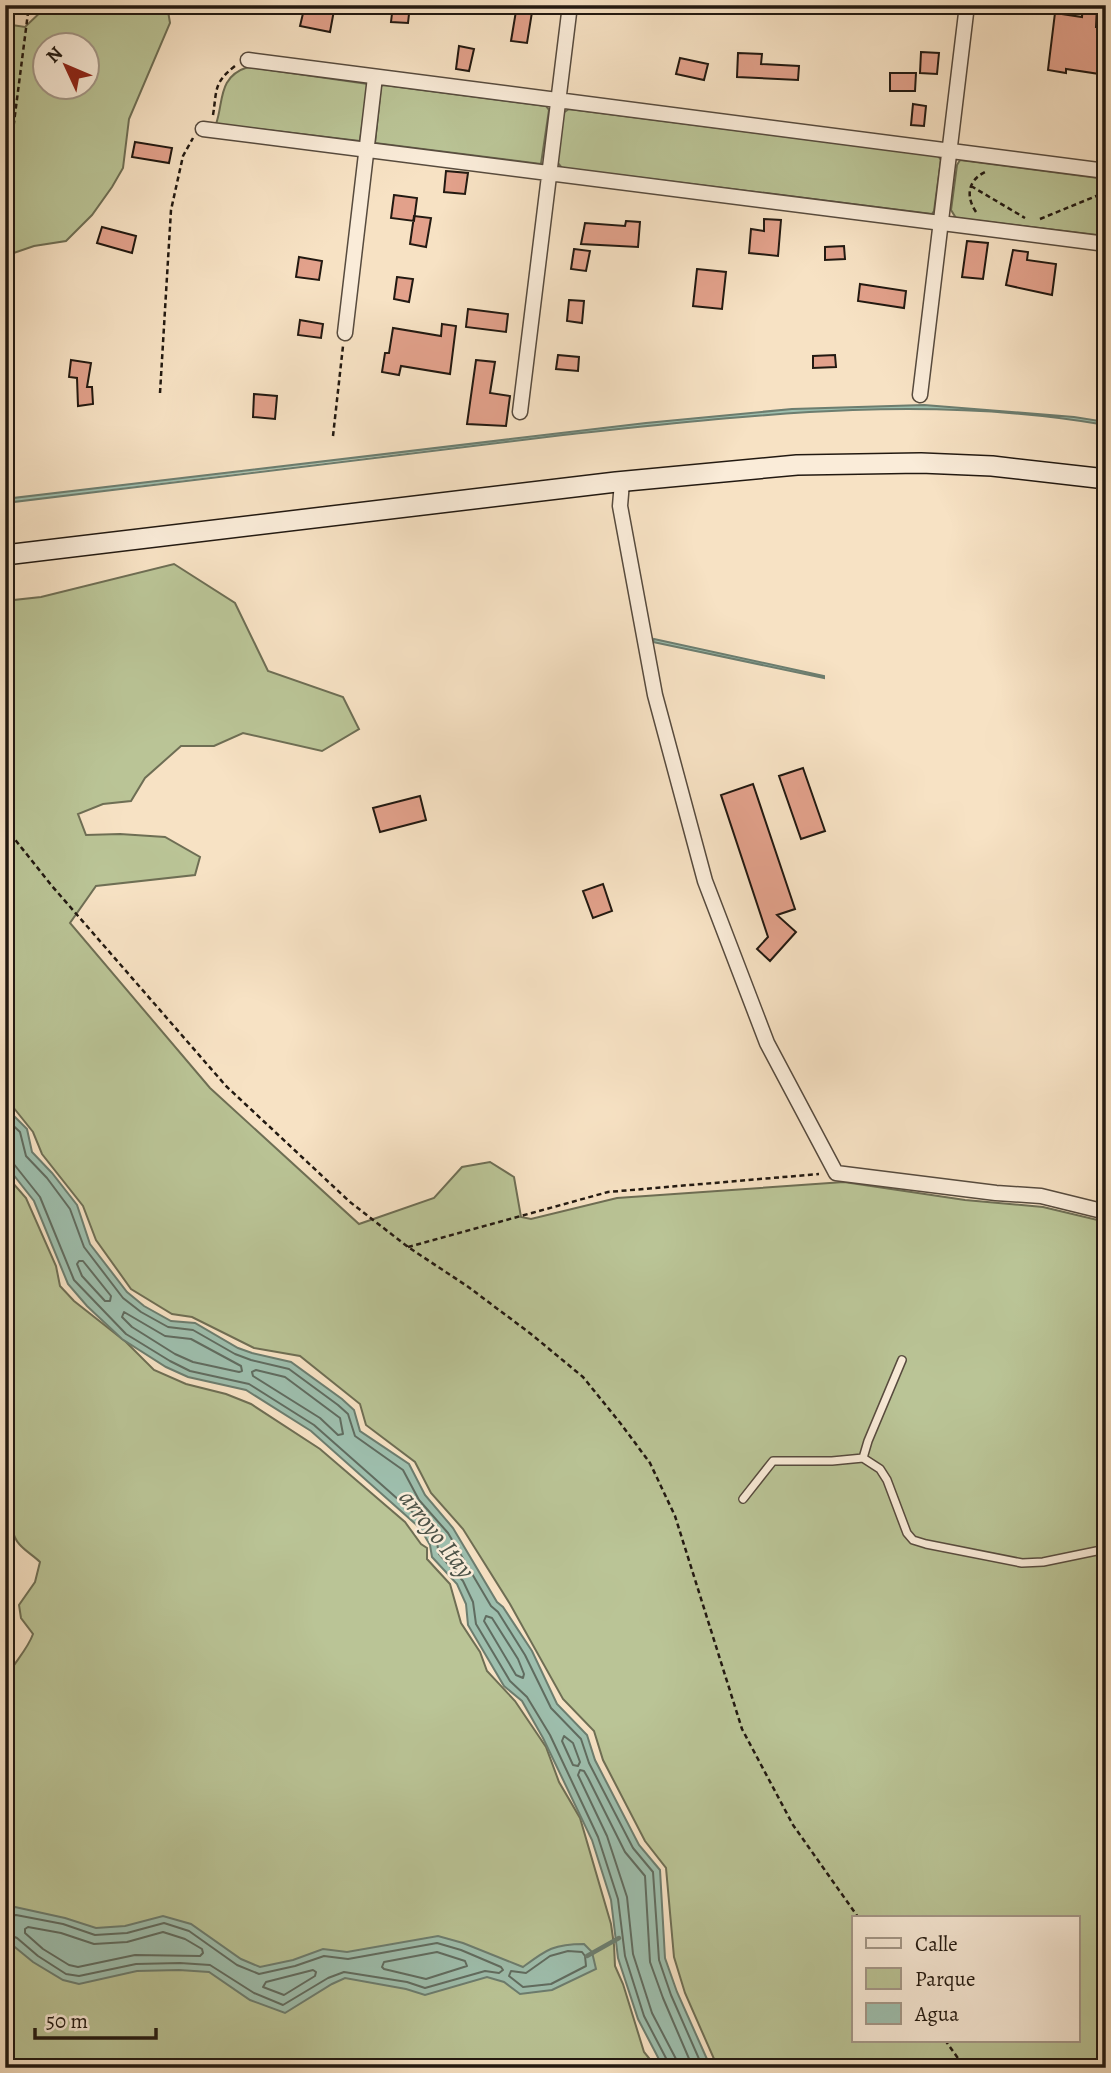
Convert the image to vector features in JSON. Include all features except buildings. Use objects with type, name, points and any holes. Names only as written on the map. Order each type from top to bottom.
[{"type":"street","points":[[520,412],[570,5]]},
{"type":"street","points":[[920,394],[967,5]]},
{"type":"street","points":[[247,60],[1106,171]]},
{"type":"street","points":[[345,332],[375,77]]},
{"type":"street","points":[[203,129],[1106,244]]},
{"type":"street","points":[[5,555],[622,482],[797,465],[921,463],[1005,467],[1106,479]]},
{"type":"street","points":[[622,482],[620,506],[655,695],[705,881],[767,1043],[836,1173],[1041,1196],[1106,1212]]},
{"type":"lane","points":[[863,1458],[902,1360]]},
{"type":"lane","points":[[743,1499],[772,1461],[863,1458],[880,1469],[887,1480],[899,1516],[913,1540],[1022,1563],[1044,1562],[1106,1549]]},
{"type":"path","points":[[5,193],[29,5]]},
{"type":"path","points":[[160,393],[172,210],[187,146],[212,119],[213,97],[219,82],[232,67],[247,60]]},
{"type":"path","points":[[983,216],[972,206],[969,197],[971,186],[979,175],[994,170]]},
{"type":"path","points":[[971,186],[1033,222]]},
{"type":"path","points":[[1033,222],[1106,192]]},
{"type":"path","points":[[1020,221],[1045,224]]},
{"type":"path","points":[[333,436],[345,332]]},
{"type":"path","points":[[5,827],[52,886],[226,1086],[350,1202],[408,1247],[477,1294],[583,1377],[650,1464],[675,1516],[742,1729],[793,1825],[857,1916]]},
{"type":"path","points":[[408,1247],[608,1192],[836,1173]]},
{"type":"path","points":[[946,2042],[965,2068]]},
{"type":"green space","points":[[48,5],[167,5],[170,23],[129,119],[123,168],[112,187],[92,215],[66,241],[34,246],[5,256],[5,24],[25,27]]},
{"type":"green space","points":[[248,67],[368,84],[360,141],[216,124],[226,84],[238,71]]},
{"type":"green space","points":[[381,86],[546,106],[549,110],[541,164],[375,143]]},
{"type":"green space","points":[[569,109],[938,156],[941,160],[934,211],[932,214],[562,168],[557,162],[563,113]]},
{"type":"green space","points":[[960,160],[1106,179],[1106,236],[956,218],[951,210]]},
{"type":"green space","points":[[174,564],[235,603],[268,671],[343,697],[359,729],[322,751],[243,733],[214,746],[181,746],[145,778],[131,801],[103,804],[78,814],[86,835],[165,837],[200,857],[195,875],[96,886],[70,923],[210,1088],[359,1224],[434,1198],[462,1167],[490,1162],[514,1177],[521,1217],[531,1219],[617,1198],[844,1182],[965,1200],[1043,1207],[1106,1222],[1106,2068],[718,2068],[685,1993],[674,1957],[666,1868],[645,1841],[603,1760],[594,1731],[563,1699],[510,1604],[463,1529],[431,1493],[415,1462],[366,1425],[360,1404],[300,1356],[254,1348],[192,1317],[172,1314],[131,1289],[96,1240],[83,1206],[42,1154],[33,1132],[5,1097],[5,601],[41,597]]},
{"type":"green space","points":[[5,1174],[26,1198],[56,1266],[60,1286],[74,1301],[126,1342],[154,1370],[186,1384],[226,1394],[251,1404],[320,1449],[405,1522],[427,1548],[427,1559],[450,1584],[461,1623],[480,1652],[487,1671],[515,1701],[546,1747],[559,1782],[580,1818],[611,1924],[615,1966],[644,2052],[657,2068],[5,2068],[5,1867],[10,1858],[7,1848],[11,1821],[5,1805],[5,1680],[33,1634],[21,1618],[19,1605],[35,1582],[40,1562],[24,1549],[14,1536],[13,1512],[5,1499]]},
{"type":"water","points":[[924,405],[1074,417],[1106,422],[1106,425],[1038,415],[970,410],[902,409],[766,415],[493,443],[5,503],[5,499],[646,423],[792,409]]},
{"type":"water","points":[[654,639],[824,676],[824,678],[653,642]]},
{"type":"water","name":"arroyo Itay","points":[[5,1107],[27,1129],[32,1152],[77,1205],[90,1244],[127,1292],[144,1306],[171,1321],[195,1323],[238,1348],[291,1362],[354,1410],[360,1431],[409,1464],[425,1495],[453,1528],[497,1602],[532,1651],[557,1704],[587,1735],[595,1760],[639,1845],[660,1870],[665,1958],[711,2068],[663,2067],[638,2019],[618,1958],[611,1900],[592,1840],[543,1738],[522,1701],[504,1686],[468,1625],[466,1604],[457,1584],[432,1557],[430,1545],[420,1528],[311,1431],[246,1390],[188,1377],[166,1367],[122,1339],[87,1306],[68,1284],[34,1201],[5,1164]]},
{"type":"water","points":[[15,1907],[96,1928],[125,1926],[163,1916],[191,1924],[241,1959],[260,1967],[293,1960],[323,1949],[347,1952],[438,1936],[523,1967],[551,1949],[584,1944],[592,1952],[596,1969],[552,1990],[520,1994],[504,1982],[487,1977],[425,1995],[345,1978],[285,2013],[250,2000],[209,1972],[137,1971],[79,1984],[63,1980],[33,1962],[5,1939],[5,1910]]},
{"type":"waterway","points":[[587,1956],[619,1938]]}]
